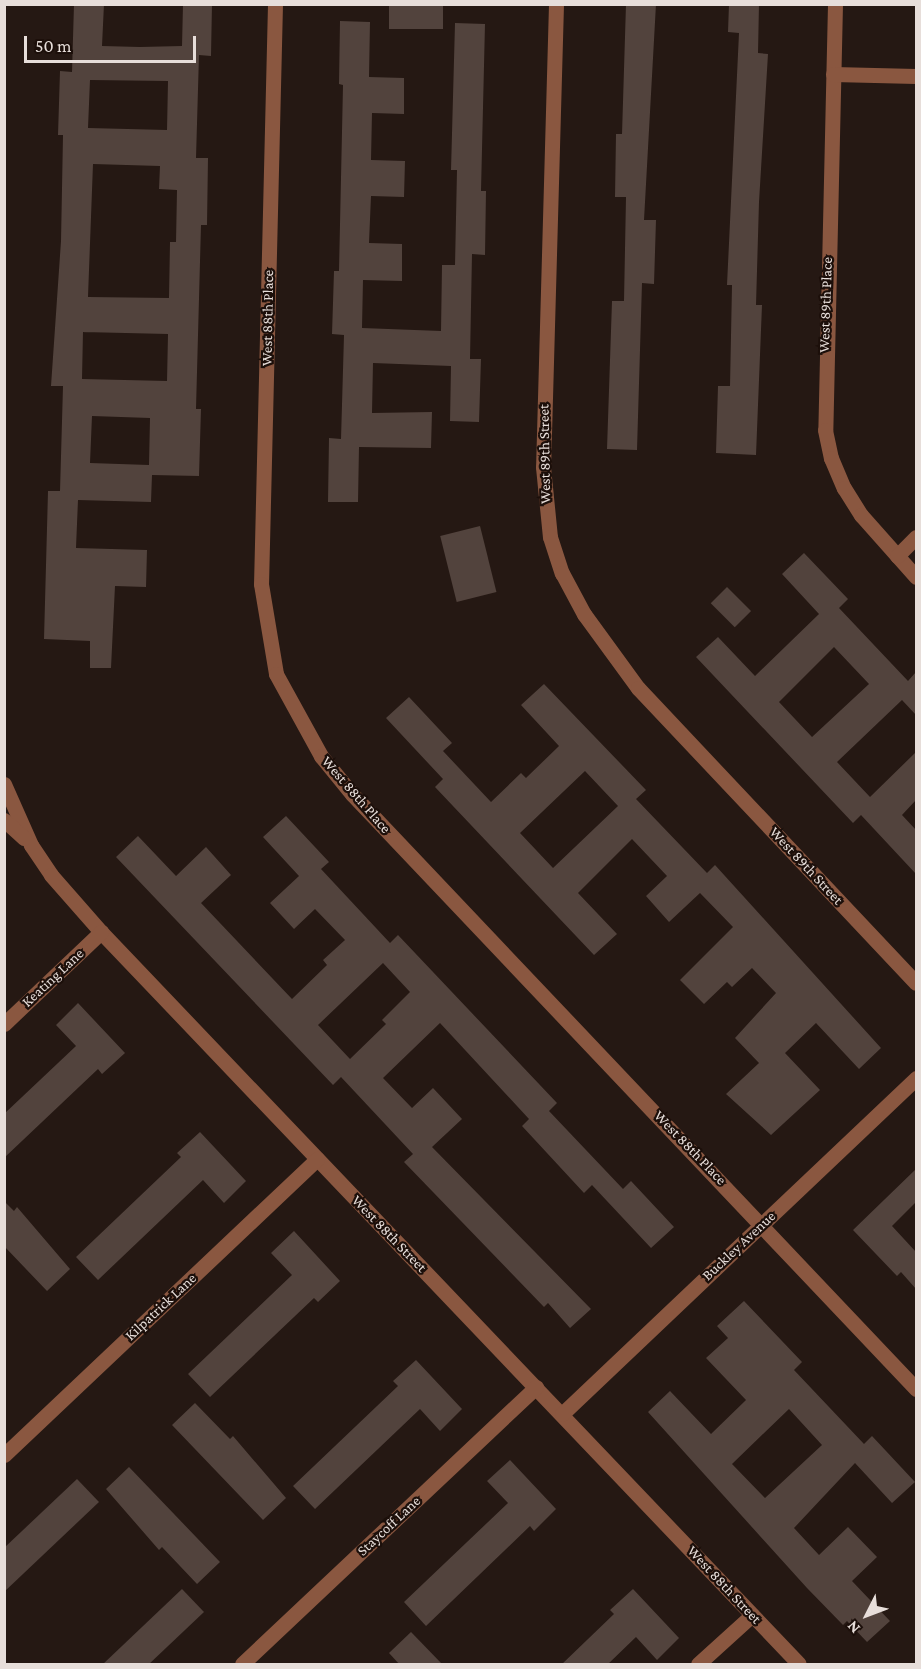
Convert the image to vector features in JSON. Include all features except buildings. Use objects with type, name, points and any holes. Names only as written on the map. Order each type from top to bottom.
[{"type":"street","name":"West 88th Place","points":[[275,4],[261,584],[266,632],[276,674],[321,756],[352,794],[763,1224],[916,1389]]},
{"type":"street","name":"West 89th Street","points":[[556,4],[543,468],[550,537],[562,573],[584,614],[638,688],[916,983]]},
{"type":"street","name":"West 89th Place","points":[[835,4],[825,430],[831,458],[844,488],[861,515],[916,577]]},
{"type":"street","points":[[833,74],[916,76]]},
{"type":"street","points":[[897,556],[916,537]]},
{"type":"street","name":"West 88th Street","points":[[4,784],[31,845],[51,875],[102,932],[799,1665]]},
{"type":"street","points":[[4,820],[31,845]]},
{"type":"street","name":"Keating Lane","points":[[4,1024],[102,932]]},
{"type":"street","name":"Buckley Avenue","points":[[562,1414],[916,1078]]},
{"type":"street","name":"Kilpatrick Lane","points":[[4,1455],[317,1160]]},
{"type":"street","name":"Staycoff Lane","points":[[242,1665],[536,1387]]},
{"type":"street","points":[[698,1665],[752,1615]]}]
